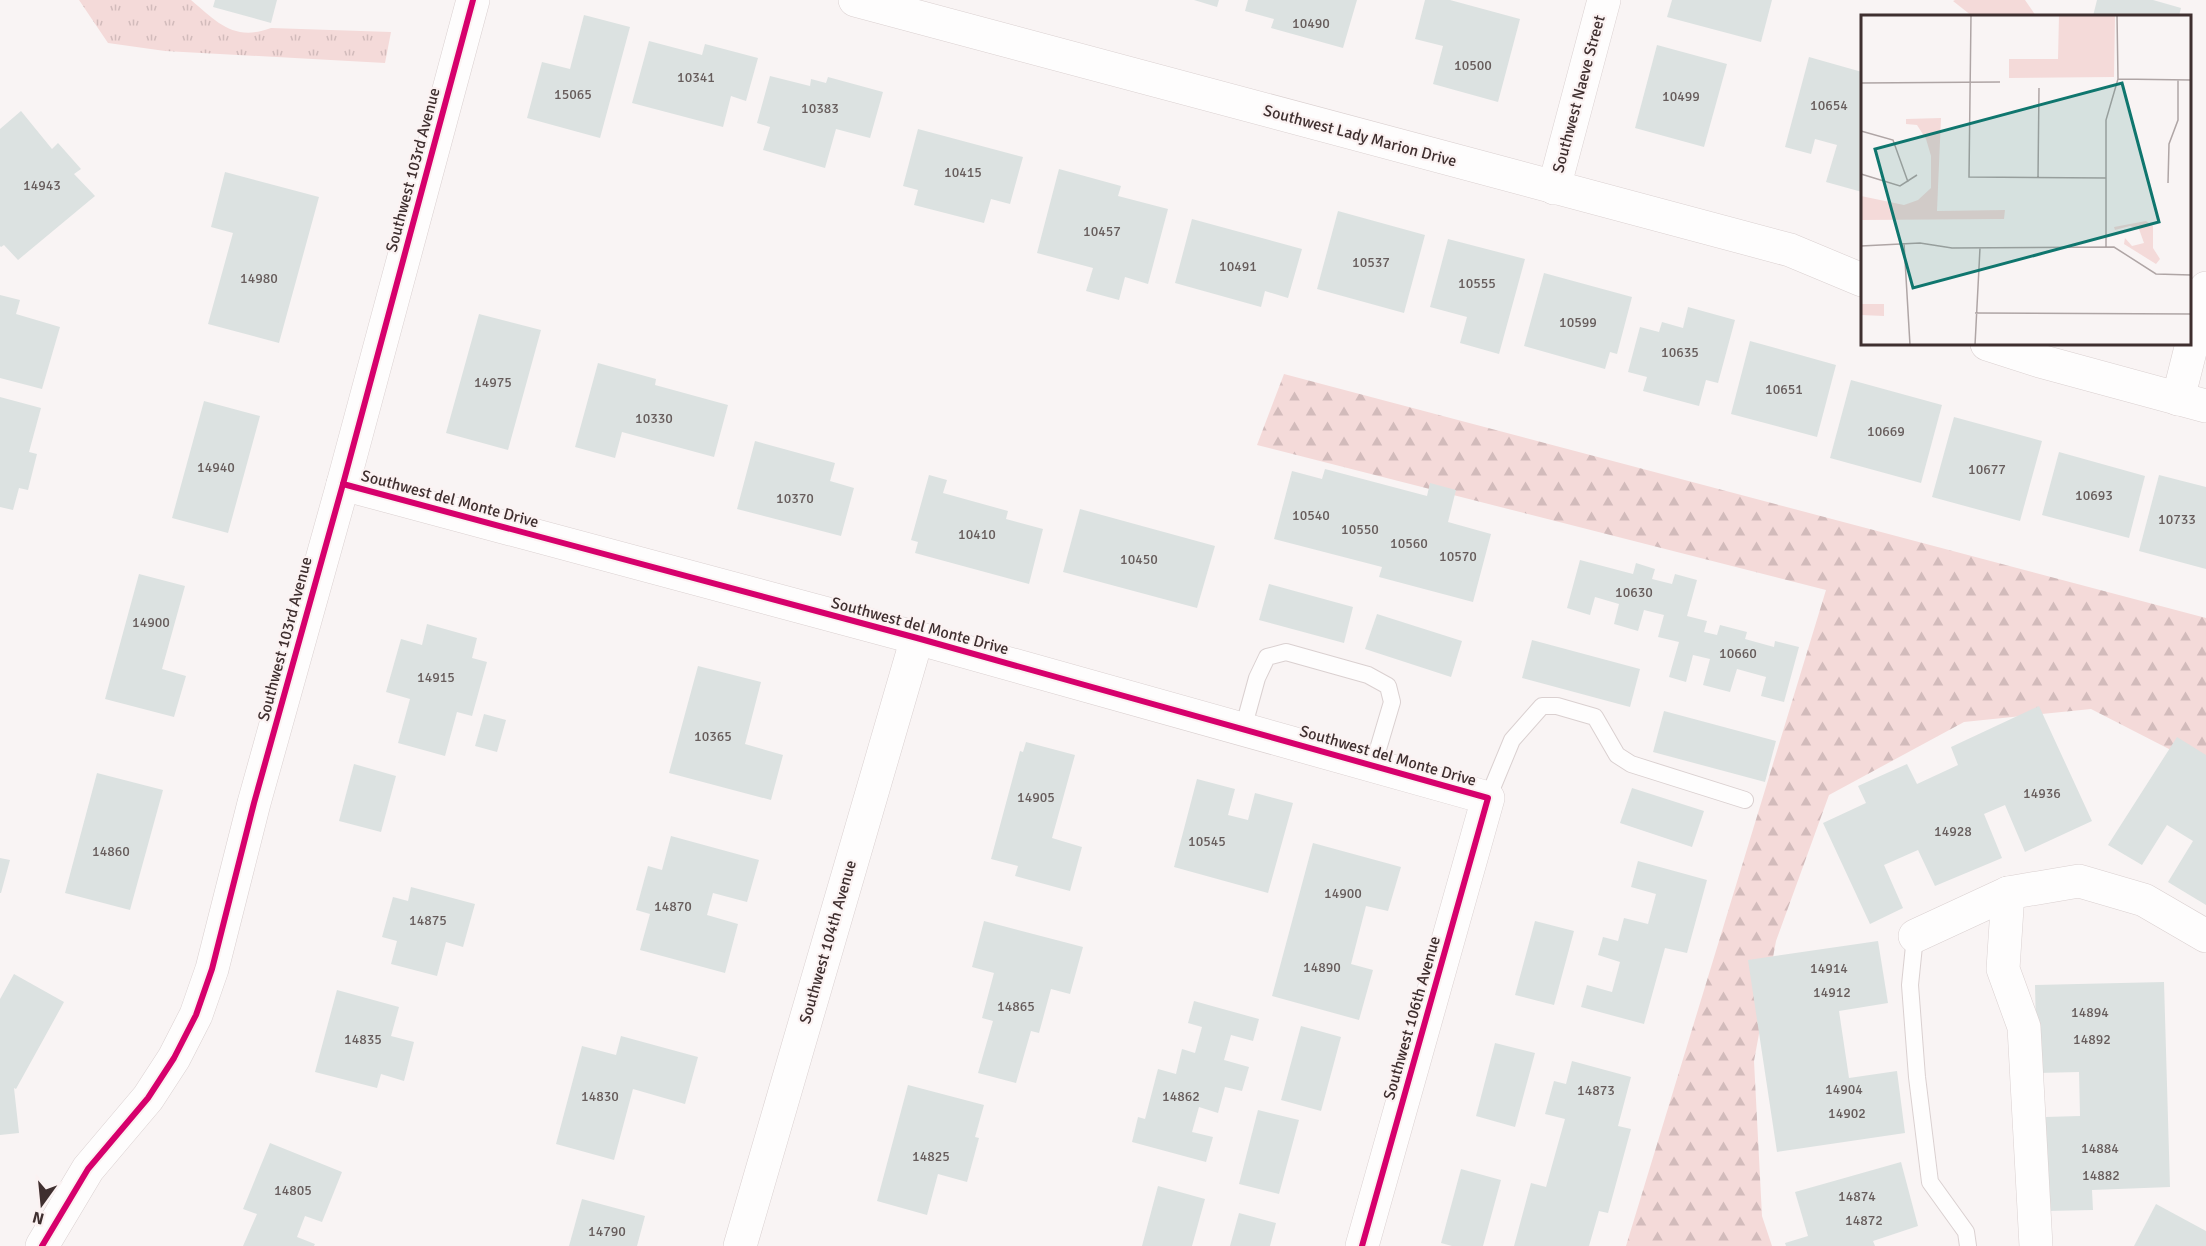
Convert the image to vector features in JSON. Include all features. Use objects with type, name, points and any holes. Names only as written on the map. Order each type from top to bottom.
[{"type":"street","name":"Southwest 103rd Avenue","points":[[42,1246],[88,1169],[148,1098],[174,1058],[196,1015],[212,969],[254,803],[343,484],[473,0]]},
{"type":"street","name":"Southwest Lady Marion Drive","points":[[855,0],[1790,250],[1861,279]]},
{"type":"street","name":"Southwest Naeve Street","points":[[1554,188],[1604,0]]},
{"type":"street","points":[[1990,345],[2192,403],[2206,288]]},
{"type":"street","name":"Southwest del Monte Drive","points":[[343,484],[917,638],[1488,798]]},
{"type":"street","name":"Southwest 104th Avenue","points":[[740,1246],[917,638]]},
{"type":"street","name":"Southwest 106th Avenue","points":[[1362,1246],[1488,798]]},
{"type":"street","points":[[1915,936],[2008,893],[2079,881],[2144,900],[2206,936]]},
{"type":"street","points":[[2008,893],[2003,969],[2024,1027],[2036,1246]]},
{"type":"lane","points":[[1242,729],[1257,678],[1267,657],[1286,652],[1368,675],[1388,686],[1392,702],[1373,766]]},
{"type":"lane","points":[[1488,798],[1512,740],[1542,706],[1557,705],[1595,717],[1617,755],[1631,764],[1745,800]]},
{"type":"lane","points":[[1915,936],[1910,985],[1917,1077],[1930,1182],[1966,1232],[1968,1246]]},
{"type":"green space","points":[[79,0],[191,0],[227,28],[247,33],[271,28],[391,32],[385,63],[165,51],[108,43]]},
{"type":"green space","points":[[2025,0],[2035,15],[1971,15],[1953,1]]},
{"type":"green space","points":[[1284,374],[2206,618],[2206,768],[2091,709],[1964,722],[1829,795],[1776,941],[1754,1061],[1762,1216],[1772,1246],[1626,1246],[1826,590],[1257,445]]},
{"type":"building","points":[[215,0],[277,0],[271,23],[213,7]]},
{"type":"building","points":[[1194,0],[1219,0],[1217,7]]},
{"type":"building","points":[[1248,0],[1357,0],[1343,48],[1271,28],[1274,19],[1245,11]]},
{"type":"building","points":[[1425,0],[1450,0],[1520,19],[1498,102],[1433,84],[1443,46],[1415,39]]},
{"type":"building","points":[[1672,0],[1772,0],[1761,42],[1667,17]]},
{"type":"building","points":[[2097,0],[2153,0],[2181,8],[2179,15],[2093,15]]},
{"type":"building","points":[[584,15],[630,27],[600,138],[527,118],[542,62],[570,69]]},
{"type":"building","points":[[649,41],[702,55],[705,44],[758,58],[746,101],[731,96],[723,127],[632,103]]},
{"type":"building","points":[[1657,45],[1727,64],[1704,147],[1635,128]]},
{"type":"building","points":[[1809,57],[1861,72],[1861,192],[1826,182],[1837,145],[1815,139],[1811,154],[1785,147]]},
{"type":"building","points":[[770,76],[810,86],[811,79],[826,83],[828,77],[883,92],[870,138],[836,129],[825,168],[763,150],[770,127],[757,123]]},
{"type":"building","points":[[21,111],[52,149],[58,143],[81,169],[74,174],[95,196],[18,260],[4,245],[0,246],[0,129]]},
{"type":"building","points":[[918,129],[1023,157],[1010,204],[991,199],[984,223],[914,205],[918,190],[903,186]]},
{"type":"building","points":[[1059,169],[1121,186],[1118,196],[1168,209],[1148,284],[1125,277],[1119,300],[1086,291],[1093,268],[1037,253]]},
{"type":"building","points":[[225,172],[319,197],[279,343],[208,324],[233,233],[211,227]]},
{"type":"building","points":[[1338,211],[1425,235],[1404,313],[1317,289]]},
{"type":"building","points":[[1192,219],[1302,249],[1288,298],[1265,291],[1261,307],[1175,283]]},
{"type":"building","points":[[1448,239],[1525,259],[1499,354],[1460,343],[1467,317],[1430,307]]},
{"type":"building","points":[[1544,273],[1632,297],[1617,354],[1610,352],[1605,369],[1524,346]]},
{"type":"building","points":[[0,295],[20,300],[16,314],[60,327],[42,389],[0,378]]},
{"type":"building","points":[[1688,307],[1735,320],[1718,383],[1706,380],[1699,406],[1643,391],[1647,377],[1628,372],[1640,327],[1659,332],[1662,322],[1683,328]]},
{"type":"building","points":[[479,314],[541,330],[508,450],[446,433]]},
{"type":"building","points":[[1750,341],[1836,365],[1817,437],[1731,414]]},
{"type":"building","points":[[598,363],[656,379],[655,385],[728,405],[714,457],[622,432],[615,458],[575,447]]},
{"type":"building","points":[[1851,380],[1942,405],[1921,483],[1830,458]]},
{"type":"building","points":[[0,397],[41,408],[29,452],[37,454],[28,490],[19,488],[13,510],[0,507]]},
{"type":"building","points":[[204,401],[260,416],[228,533],[172,518]]},
{"type":"building","points":[[1954,417],[2042,441],[2020,521],[1932,497]]},
{"type":"building","points":[[755,441],[835,463],[830,481],[854,488],[841,536],[737,509]]},
{"type":"building","points":[[2059,452],[2145,476],[2129,538],[2042,515]]},
{"type":"building","points":[[1325,469],[1427,496],[1430,483],[1456,490],[1448,522],[1491,534],[1473,602],[1379,577],[1382,567],[1274,539],[1292,471],[1322,479]]},
{"type":"building","points":[[929,475],[947,480],[943,493],[1008,511],[1006,519],[1043,529],[1029,584],[915,553],[918,542],[911,540]]},
{"type":"building","points":[[2159,475],[2206,487],[2206,569],[2139,551]]},
{"type":"building","points":[[1080,509],[1215,546],[1197,608],[1063,572]]},
{"type":"building","points":[[1580,560],[1633,574],[1636,563],[1655,569],[1652,579],[1672,584],[1675,574],[1697,580],[1687,616],[1707,621],[1704,632],[1717,635],[1720,625],[1747,632],[1745,639],[1774,647],[1775,641],[1799,647],[1784,702],[1761,696],[1766,677],[1737,669],[1730,692],[1703,685],[1710,659],[1693,655],[1686,682],[1669,677],[1679,642],[1658,637],[1664,615],[1644,610],[1638,631],[1614,624],[1619,604],[1595,597],[1590,615],[1567,608]]},
{"type":"building","points":[[139,574],[185,586],[162,669],[186,676],[174,717],[105,699]]},
{"type":"building","points":[[1269,584],[1353,607],[1344,643],[1259,620]]},
{"type":"building","points":[[1377,614],[1462,641],[1451,677],[1365,649]]},
{"type":"building","points":[[427,624],[477,638],[472,658],[487,662],[472,716],[457,712],[445,756],[398,743],[410,699],[386,692],[401,639],[422,645]]},
{"type":"building","points":[[1532,640],[1640,669],[1630,707],[1522,678]]},
{"type":"building","points":[[698,666],[761,682],[745,744],[783,755],[771,800],[669,773]]},
{"type":"building","points":[[2039,706],[2092,821],[2025,852],[2005,805],[1984,814],[2002,858],[1935,886],[1918,850],[1884,865],[1903,908],[1870,924],[1823,823],[1866,803],[1858,786],[1907,764],[1917,784],[1958,765],[1951,747]]},
{"type":"building","points":[[1664,711],[1776,741],[1765,782],[1653,752]]},
{"type":"building","points":[[484,714],[506,720],[497,752],[475,746]]},
{"type":"building","points":[[2177,737],[2206,755],[2206,905],[2168,882],[2193,841],[2167,825],[2142,865],[2108,845]]},
{"type":"building","points":[[1026,742],[1075,755],[1052,838],[1082,847],[1070,891],[1015,876],[1018,866],[991,859],[1020,751],[1023,752]]},
{"type":"building","points":[[354,764],[396,776],[381,832],[339,821]]},
{"type":"building","points":[[97,773],[163,790],[130,910],[65,893]]},
{"type":"building","points":[[1197,779],[1235,789],[1228,815],[1248,820],[1255,793],[1293,803],[1268,893],[1174,867]]},
{"type":"building","points":[[1632,788],[1704,811],[1692,847],[1620,823]]},
{"type":"building","points":[[671,836],[759,860],[747,902],[713,893],[707,915],[738,924],[725,973],[640,950],[650,914],[636,910],[648,866],[662,870]]},
{"type":"building","points":[[1313,843],[1401,867],[1388,911],[1366,906],[1351,964],[1373,970],[1359,1020],[1272,996]]},
{"type":"building","points":[[0,858],[10,860],[1,893],[0,893]]},
{"type":"building","points":[[1638,861],[1707,880],[1687,953],[1665,948],[1644,1024],[1581,1007],[1587,985],[1612,992],[1620,962],[1598,955],[1603,937],[1618,941],[1624,918],[1648,924],[1656,894],[1631,887]]},
{"type":"building","points":[[411,887],[475,904],[463,947],[446,942],[437,976],[391,964],[397,941],[382,937],[393,897],[408,901]]},
{"type":"building","points":[[984,921],[1083,947],[1070,994],[1051,989],[1039,1033],[1031,1031],[1016,1083],[978,1073],[993,1021],[982,1018],[994,973],[972,967]]},
{"type":"building","points":[[1535,921],[1574,931],[1554,1005],[1515,995]]},
{"type":"building","points":[[1878,941],[1888,1003],[1839,1011],[1849,1078],[1897,1071],[1905,1133],[1777,1152],[1748,960]]},
{"type":"building","points":[[14,974],[64,1002],[16,1089],[14,1088],[19,1133],[0,1135],[0,999]]},
{"type":"building","points":[[2164,982],[2170,1187],[2092,1190],[2093,1210],[2047,1211],[2045,1117],[2080,1116],[2079,1072],[2037,1073],[2035,985]]},
{"type":"building","points":[[337,990],[399,1007],[391,1036],[414,1042],[404,1081],[381,1074],[377,1088],[315,1072]]},
{"type":"building","points":[[1194,1001],[1259,1019],[1253,1041],[1231,1035],[1224,1060],[1249,1067],[1242,1091],[1225,1087],[1218,1113],[1199,1107],[1192,1132],[1213,1137],[1206,1162],[1132,1142],[1138,1117],[1145,1119],[1158,1069],[1176,1074],[1182,1049],[1195,1053],[1202,1027],[1188,1023]]},
{"type":"building","points":[[1301,1026],[1341,1037],[1321,1111],[1281,1100]]},
{"type":"building","points":[[621,1036],[698,1057],[685,1104],[633,1089],[614,1160],[556,1144],[582,1046],[616,1055]]},
{"type":"building","points":[[1495,1043],[1535,1053],[1515,1127],[1476,1116]]},
{"type":"building","points":[[1572,1061],[1631,1077],[1618,1126],[1631,1129],[1608,1213],[1599,1211],[1589,1246],[1514,1246],[1531,1183],[1546,1187],[1565,1119],[1545,1114],[1554,1081],[1566,1084]]},
{"type":"building","points":[[908,1085],[984,1105],[975,1137],[979,1138],[967,1182],[938,1174],[927,1215],[877,1201]]},
{"type":"building","points":[[1258,1110],[1299,1120],[1279,1194],[1239,1184]]},
{"type":"building","points":[[270,1143],[342,1172],[322,1222],[305,1216],[297,1237],[315,1244],[314,1246],[243,1246],[257,1214],[243,1209]]},
{"type":"building","points":[[1901,1162],[1918,1226],[1873,1241],[1875,1246],[1786,1246],[1785,1243],[1808,1236],[1795,1192]]},
{"type":"building","points":[[1461,1169],[1501,1180],[1483,1246],[1452,1246],[1441,1243]]},
{"type":"building","points":[[1158,1186],[1205,1199],[1192,1246],[1142,1246]]},
{"type":"building","points":[[582,1199],[645,1216],[637,1246],[569,1246]]},
{"type":"building","points":[[2156,1204],[2206,1231],[2206,1246],[2134,1246]]},
{"type":"building","points":[[1239,1213],[1276,1223],[1270,1246],[1230,1246]]},
{"type":"cycle path","points":[[42,1246],[88,1169],[148,1098],[174,1058],[196,1015],[212,969],[254,803],[343,484],[473,0]]},
{"type":"cycle path","points":[[343,484],[917,638],[1488,798],[1362,1246]]}]
